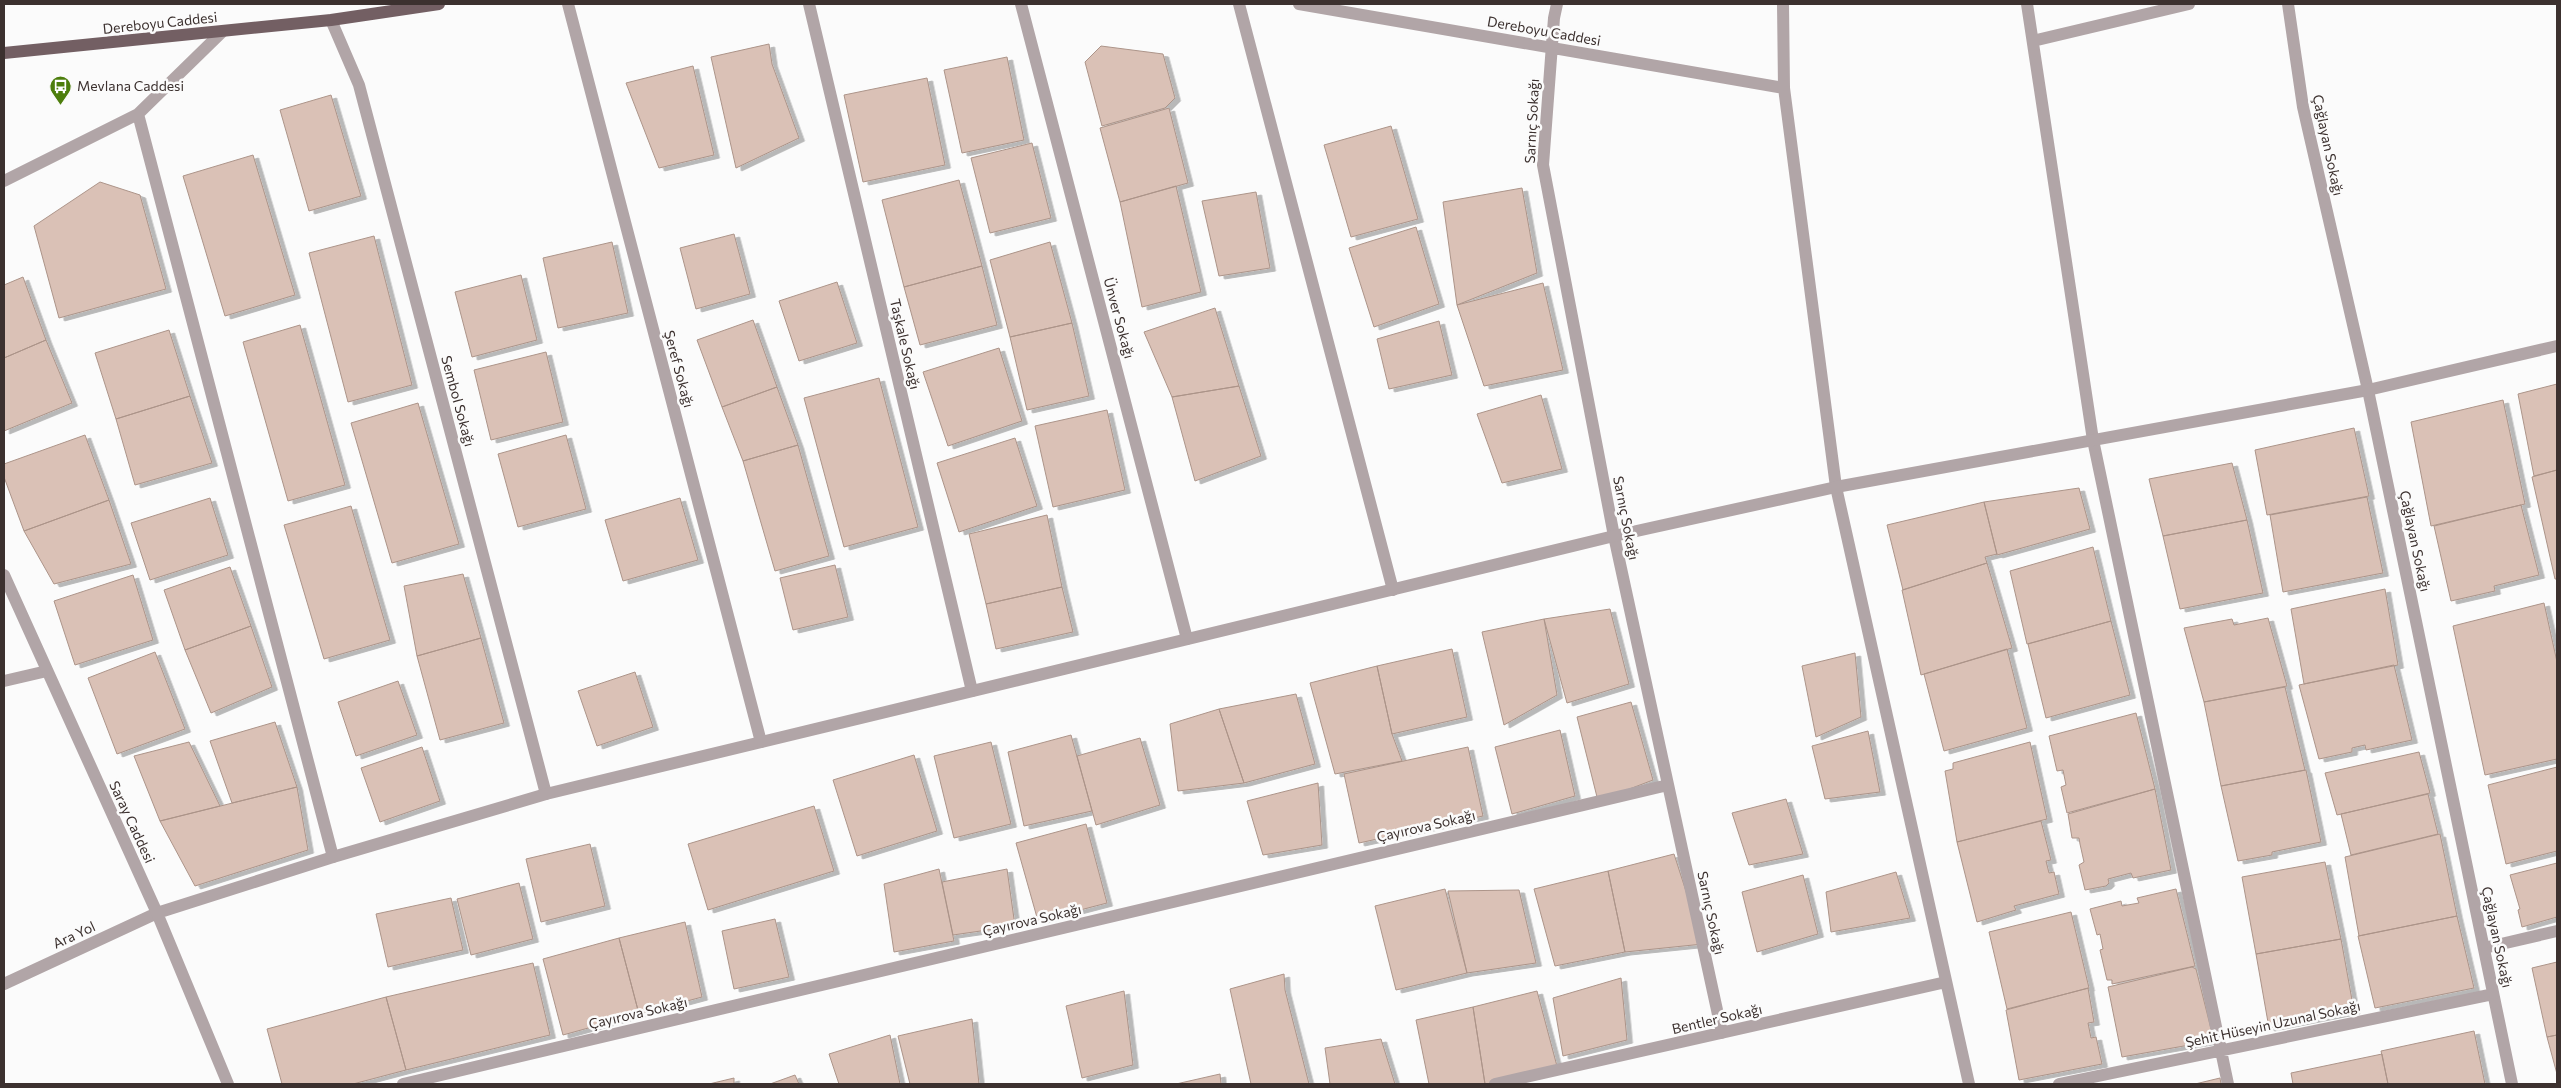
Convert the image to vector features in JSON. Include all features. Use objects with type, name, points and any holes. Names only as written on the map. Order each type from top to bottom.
[{"type":"main road","name":"Dereboyu Caddesi","points":[[4,53],[331,20],[439,4]]},
{"type":"street","name":"Şeref Sokağı","points":[[568,4],[761,742]]},
{"type":"street","name":"Taşkale Sokağı","points":[[809,4],[972,692]]},
{"type":"street","name":"Ünver Sokağı","points":[[1021,4],[1188,639]]},
{"type":"street","points":[[1239,4],[1393,590]]},
{"type":"street","name":"Dereboyu Caddesi","points":[[1299,4],[1784,88]]},
{"type":"street","name":"Sarnıç Sokağı","points":[[1557,4],[1551,47],[1543,165],[1614,536],[1722,1033]]},
{"type":"street","points":[[1782,4],[1784,88],[1836,487],[1969,1084]]},
{"type":"street","points":[[2027,4],[2093,440],[2228,1084]]},
{"type":"street","points":[[2033,42],[2189,4]]},
{"type":"street","name":"Çağlayan Sokağı","points":[[2288,4],[2303,107],[2368,390],[2512,1084]]},
{"type":"street","name":"Sembol Sokağı","points":[[331,20],[359,85],[546,794]]},
{"type":"street","points":[[4,181],[138,114],[222,32]]},
{"type":"street","points":[[138,114],[333,857]]},
{"type":"street","name":"Ara Yol","points":[[4,984],[157,913],[333,857],[546,794],[1614,536],[1836,487],[2368,390],[2557,346]]},
{"type":"street","name":"Saray Caddesi","points":[[4,575],[157,913],[228,1084]]},
{"type":"street","points":[[4,681],[47,671]]},
{"type":"street","name":"Çayırova Sokağı","points":[[403,1084],[1668,784]]},
{"type":"street","points":[[2484,948],[2557,931]]},
{"type":"street","name":"Bentler Sokağı","points":[[1495,1084],[1946,982]]},
{"type":"street","name":"Şehit Hüseyin Uzunal Sokağı","points":[[2059,1084],[2493,994]]},
{"type":"building","points":[[769,44],[772,64],[799,138],[736,168],[711,57]]},
{"type":"building","points":[[1101,46],[1163,54],[1175,98],[1165,108],[1102,126],[1085,62]]},
{"type":"building","points":[[1007,57],[1024,140],[962,153],[944,70]]},
{"type":"building","points":[[693,66],[714,155],[659,168],[626,83]]},
{"type":"building","points":[[927,78],[945,165],[863,182],[844,95]]},
{"type":"building","points":[[331,95],[361,196],[309,211],[280,110]]},
{"type":"building","points":[[1169,108],[1188,183],[1120,202],[1100,128]]},
{"type":"building","points":[[1391,126],[1418,219],[1351,237],[1324,145]]},
{"type":"building","points":[[1032,143],[1051,218],[990,233],[971,158]]},
{"type":"building","points":[[253,155],[295,295],[225,316],[183,176]]},
{"type":"building","points":[[959,180],[982,266],[904,287],[882,200]]},
{"type":"building","points":[[100,182],[140,195],[166,289],[59,318],[34,226]]},
{"type":"building","points":[[1176,186],[1201,292],[1142,307],[1120,202]]},
{"type":"building","points":[[1522,188],[1537,273],[1457,305],[1443,202]]},
{"type":"building","points":[[1256,192],[1270,268],[1219,276],[1202,201]]},
{"type":"building","points":[[1416,227],[1439,304],[1374,327],[1349,248]]},
{"type":"building","points":[[734,234],[750,294],[696,309],[680,248]]},
{"type":"building","points":[[374,236],[412,385],[348,402],[309,253]]},
{"type":"building","points":[[612,242],[628,313],[558,328],[543,258]]},
{"type":"building","points":[[1050,242],[1072,323],[1010,337],[990,260]]},
{"type":"building","points":[[982,266],[997,325],[920,345],[904,287]]},
{"type":"building","points":[[521,275],[537,340],[472,357],[455,292]]},
{"type":"building","points":[[23,277],[46,340],[4,358],[4,285]]},
{"type":"building","points":[[837,282],[857,343],[799,361],[779,301]]},
{"type":"building","points":[[1543,283],[1563,370],[1484,386],[1457,305]]},
{"type":"building","points":[[1215,308],[1239,386],[1172,397],[1144,332]]},
{"type":"building","points":[[753,320],[777,387],[722,407],[697,340]]},
{"type":"building","points":[[1439,321],[1452,375],[1389,389],[1377,339]]},
{"type":"building","points":[[1072,323],[1089,396],[1027,410],[1010,337]]},
{"type":"building","points":[[300,325],[345,485],[288,501],[243,342]]},
{"type":"building","points":[[169,330],[190,396],[116,419],[95,353]]},
{"type":"building","points":[[46,340],[72,403],[4,431],[4,358]]},
{"type":"building","points":[[999,348],[1022,421],[948,446],[923,372]]},
{"type":"building","points":[[546,352],[563,422],[491,440],[474,370]]},
{"type":"building","points":[[879,378],[918,527],[844,547],[804,398]]},
{"type":"building","points":[[2557,384],[2557,470],[2534,476],[2518,394]]},
{"type":"building","points":[[1239,386],[1261,456],[1195,481],[1172,397]]},
{"type":"building","points":[[777,387],[798,445],[743,461],[722,407]]},
{"type":"building","points":[[1541,395],[1562,469],[1502,483],[1477,414]]},
{"type":"building","points":[[190,396],[212,463],[135,485],[116,419]]},
{"type":"building","points":[[2503,400],[2525,504],[2431,526],[2411,422]]},
{"type":"building","points":[[418,403],[459,544],[392,563],[351,423]]},
{"type":"building","points":[[1107,410],[1125,490],[1053,507],[1035,426]]},
{"type":"building","points":[[2354,428],[2369,496],[2267,515],[2255,450]]},
{"type":"building","points":[[85,435],[109,500],[24,531],[4,477],[4,464]]},
{"type":"building","points":[[566,435],[586,509],[518,527],[498,454]]},
{"type":"building","points":[[1015,438],[1037,506],[959,532],[937,463]]},
{"type":"building","points":[[798,445],[829,556],[775,571],[743,461]]},
{"type":"building","points":[[2232,463],[2247,520],[2163,536],[2149,479]]},
{"type":"building","points":[[2557,470],[2557,579],[2555,579],[2532,477]]},
{"type":"building","points":[[2079,488],[2090,529],[1997,555],[1984,502]]},
{"type":"building","points":[[2367,497],[2383,573],[2283,592],[2270,515]]},
{"type":"building","points":[[210,498],[228,555],[150,580],[131,523]]},
{"type":"building","points":[[680,498],[698,560],[623,581],[605,520]]},
{"type":"building","points":[[109,500],[131,564],[54,584],[24,531]]},
{"type":"building","points":[[1984,502],[1997,554],[1985,557],[1987,563],[1903,590],[1887,525]]},
{"type":"building","points":[[2521,505],[2539,575],[2494,586],[2495,591],[2451,601],[2434,526]]},
{"type":"building","points":[[351,506],[390,640],[324,659],[284,525]]},
{"type":"building","points":[[1047,515],[1062,587],[986,604],[969,534]]},
{"type":"building","points":[[2247,520],[2263,593],[2180,609],[2163,536]]},
{"type":"building","points":[[2093,547],[2111,621],[2027,644],[2010,571]]},
{"type":"building","points":[[1987,563],[2012,648],[1921,675],[1902,590]]},
{"type":"building","points":[[835,565],[848,617],[793,630],[780,578]]},
{"type":"building","points":[[230,567],[251,626],[185,650],[164,590]]},
{"type":"building","points":[[463,574],[481,638],[417,656],[404,586]]},
{"type":"building","points":[[133,575],[153,640],[75,665],[54,601]]},
{"type":"building","points":[[1062,587],[1073,632],[996,649],[986,604]]},
{"type":"building","points":[[2385,589],[2398,665],[2304,684],[2291,609]]},
{"type":"building","points":[[2544,603],[2557,662],[2557,759],[2485,775],[2453,626]]},
{"type":"building","points":[[1610,609],[1629,684],[1567,703],[1544,619]]},
{"type":"building","points":[[2268,618],[2287,686],[2204,702],[2184,628],[2232,619],[2234,625]]},
{"type":"building","points":[[1544,619],[1557,695],[1504,725],[1482,632]]},
{"type":"building","points":[[2111,621],[2130,695],[2046,718],[2028,644]]},
{"type":"building","points":[[251,626],[272,687],[211,713],[185,650]]},
{"type":"building","points":[[481,638],[504,723],[440,740],[417,656]]},
{"type":"building","points":[[1452,649],[1467,717],[1392,734],[1377,666]]},
{"type":"building","points":[[2007,649],[2027,728],[1944,751],[1924,674]]},
{"type":"building","points":[[155,652],[185,729],[117,754],[88,678]]},
{"type":"building","points":[[1855,653],[1861,717],[1816,737],[1802,666]]},
{"type":"building","points":[[2394,665],[2412,740],[2366,750],[2365,745],[2352,748],[2352,752],[2319,759],[2299,685]]},
{"type":"building","points":[[1377,666],[1392,734],[1402,761],[1335,774],[1310,683]]},
{"type":"building","points":[[635,672],[653,727],[597,746],[578,691]]},
{"type":"building","points":[[398,681],[417,735],[356,756],[338,702]]},
{"type":"building","points":[[2285,687],[2305,770],[2221,786],[2204,702]]},
{"type":"building","points":[[1296,694],[1315,764],[1244,783],[1219,709]]},
{"type":"building","points":[[1631,702],[1653,780],[1598,801],[1577,717]]},
{"type":"building","points":[[1219,709],[1244,783],[1178,791],[1170,724]]},
{"type":"building","points":[[2136,713],[2155,789],[2067,813],[2061,787],[2066,785],[2063,770],[2057,771],[2049,736]]},
{"type":"building","points":[[275,722],[297,787],[232,803],[210,741]]},
{"type":"building","points":[[1560,730],[1575,796],[1512,814],[1495,747]]},
{"type":"building","points":[[1868,731],[1880,792],[1825,799],[1812,746]]},
{"type":"building","points":[[1071,735],[1092,811],[1024,826],[1008,752]]},
{"type":"building","points":[[1140,738],[1160,805],[1096,825],[1077,756]]},
{"type":"building","points":[[189,742],[220,806],[160,821],[134,756]]},
{"type":"building","points":[[991,742],[1011,824],[954,838],[934,756]]},
{"type":"building","points":[[2030,742],[2047,819],[1957,842],[1945,771],[1953,769],[1953,763]]},
{"type":"building","points":[[422,747],[440,801],[380,822],[361,768]]},
{"type":"building","points":[[1468,747],[1483,816],[1359,843],[1344,774]]},
{"type":"building","points":[[2419,752],[2430,793],[2337,815],[2325,773]]},
{"type":"building","points":[[914,755],[937,831],[857,856],[833,780]]},
{"type":"building","points":[[2557,767],[2557,851],[2506,864],[2488,785]]},
{"type":"building","points":[[2306,770],[2321,842],[2272,852],[2272,855],[2238,861],[2221,786]]},
{"type":"building","points":[[1318,783],[1322,845],[1263,855],[1247,801]]},
{"type":"building","points":[[297,787],[308,850],[195,886],[160,821]]},
{"type":"building","points":[[2155,789],[2171,870],[2133,878],[2131,873],[2108,879],[2109,883],[2106,886],[2085,890],[2079,865],[2084,862],[2079,838],[2072,838],[2068,814]]},
{"type":"building","points":[[2428,794],[2438,834],[2351,855],[2341,814]]},
{"type":"building","points":[[1786,799],[1803,854],[1749,865],[1732,813]]},
{"type":"building","points":[[814,806],[834,871],[708,910],[688,844]]},
{"type":"building","points":[[2041,821],[2051,860],[2046,861],[2049,873],[2054,872],[2059,894],[2014,906],[2016,910],[1977,922],[1957,842]]},
{"type":"building","points":[[1086,824],[1107,903],[1038,921],[1016,843]]},
{"type":"building","points":[[2440,834],[2457,916],[2359,936],[2345,857]]},
{"type":"building","points":[[590,844],[605,906],[541,922],[526,859]]},
{"type":"building","points":[[1674,854],[1703,944],[1625,952],[1608,871]]},
{"type":"building","points":[[2325,862],[2341,939],[2256,954],[2242,877]]},
{"type":"building","points":[[2557,863],[2557,917],[2522,927],[2518,910],[2520,909],[2510,875]]},
{"type":"building","points":[[939,869],[954,941],[894,952],[884,884]]},
{"type":"building","points":[[1007,869],[1015,926],[953,935],[942,882]]},
{"type":"building","points":[[1608,871],[1625,952],[1555,966],[1534,889]]},
{"type":"building","points":[[1896,872],[1910,918],[1831,932],[1826,892]]},
{"type":"building","points":[[1803,875],[1818,934],[1757,952],[1742,892]]},
{"type":"building","points":[[519,883],[533,939],[471,955],[457,899]]},
{"type":"building","points":[[1445,889],[1467,973],[1396,990],[1375,906]]},
{"type":"building","points":[[2176,889],[2195,966],[2112,984],[2112,980],[2107,980],[2100,950],[2103,949],[2100,934],[2097,935],[2090,909],[2121,901],[2122,906],[2139,903],[2137,898]]},
{"type":"building","points":[[1519,890],[1536,963],[1467,973],[1448,891]]},
{"type":"building","points":[[451,898],[463,950],[388,967],[376,914]]},
{"type":"building","points":[[2071,912],[2089,988],[2007,1009],[1989,932]]},
{"type":"building","points":[[2457,916],[2474,988],[2375,1008],[2358,936]]},
{"type":"building","points":[[775,919],[789,977],[734,989],[722,931]]},
{"type":"building","points":[[685,922],[702,997],[639,1014],[619,938]]},
{"type":"building","points":[[619,938],[639,1014],[563,1035],[543,959]]},
{"type":"building","points":[[2341,939],[2354,1011],[2269,1028],[2256,954]]},
{"type":"building","points":[[2557,962],[2557,1035],[2547,1037],[2532,968]]},
{"type":"building","points":[[533,963],[550,1035],[406,1070],[386,997]]},
{"type":"building","points":[[2192,967],[2196,969],[2213,1037],[2212,1041],[2122,1057],[2108,987]]},
{"type":"building","points":[[1284,974],[1285,990],[1309,1084],[1251,1084],[1230,989]]},
{"type":"building","points":[[1621,978],[1627,1040],[1563,1056],[1553,998]]},
{"type":"building","points":[[2088,988],[2094,1022],[2088,1023],[2091,1038],[2096,1037],[2102,1064],[2019,1080],[2006,1010]]},
{"type":"building","points":[[1124,991],[1133,1065],[1082,1078],[1066,1006]]},
{"type":"building","points":[[1537,991],[1558,1070],[1495,1084],[1485,1084],[1473,1007]]},
{"type":"building","points":[[386,997],[406,1070],[353,1084],[282,1084],[267,1029]]},
{"type":"building","points":[[1473,1007],[1485,1084],[1429,1084],[1416,1020]]},
{"type":"building","points":[[972,1019],[979,1084],[910,1084],[898,1036]]},
{"type":"building","points":[[2474,1031],[2485,1084],[2388,1084],[2381,1051]]},
{"type":"building","points":[[890,1035],[900,1084],[839,1084],[829,1054]]},
{"type":"building","points":[[2557,1035],[2557,1074],[2547,1037]]},
{"type":"building","points":[[1381,1039],[1395,1084],[1330,1084],[1325,1048]]},
{"type":"building","points":[[2382,1054],[2388,1084],[2293,1084],[2291,1073]]},
{"type":"building","points":[[1220,1074],[1221,1084],[1176,1084]]},
{"type":"building","points":[[795,1075],[799,1084],[770,1084]]},
{"type":"building","points":[[734,1078],[734,1084],[709,1084]]},
{"type":"building","points":[[2220,1078],[2221,1084],[2195,1084]]},
{"type":"place","name":"Mevlana Caddesi","points":[[61,105]]}]
